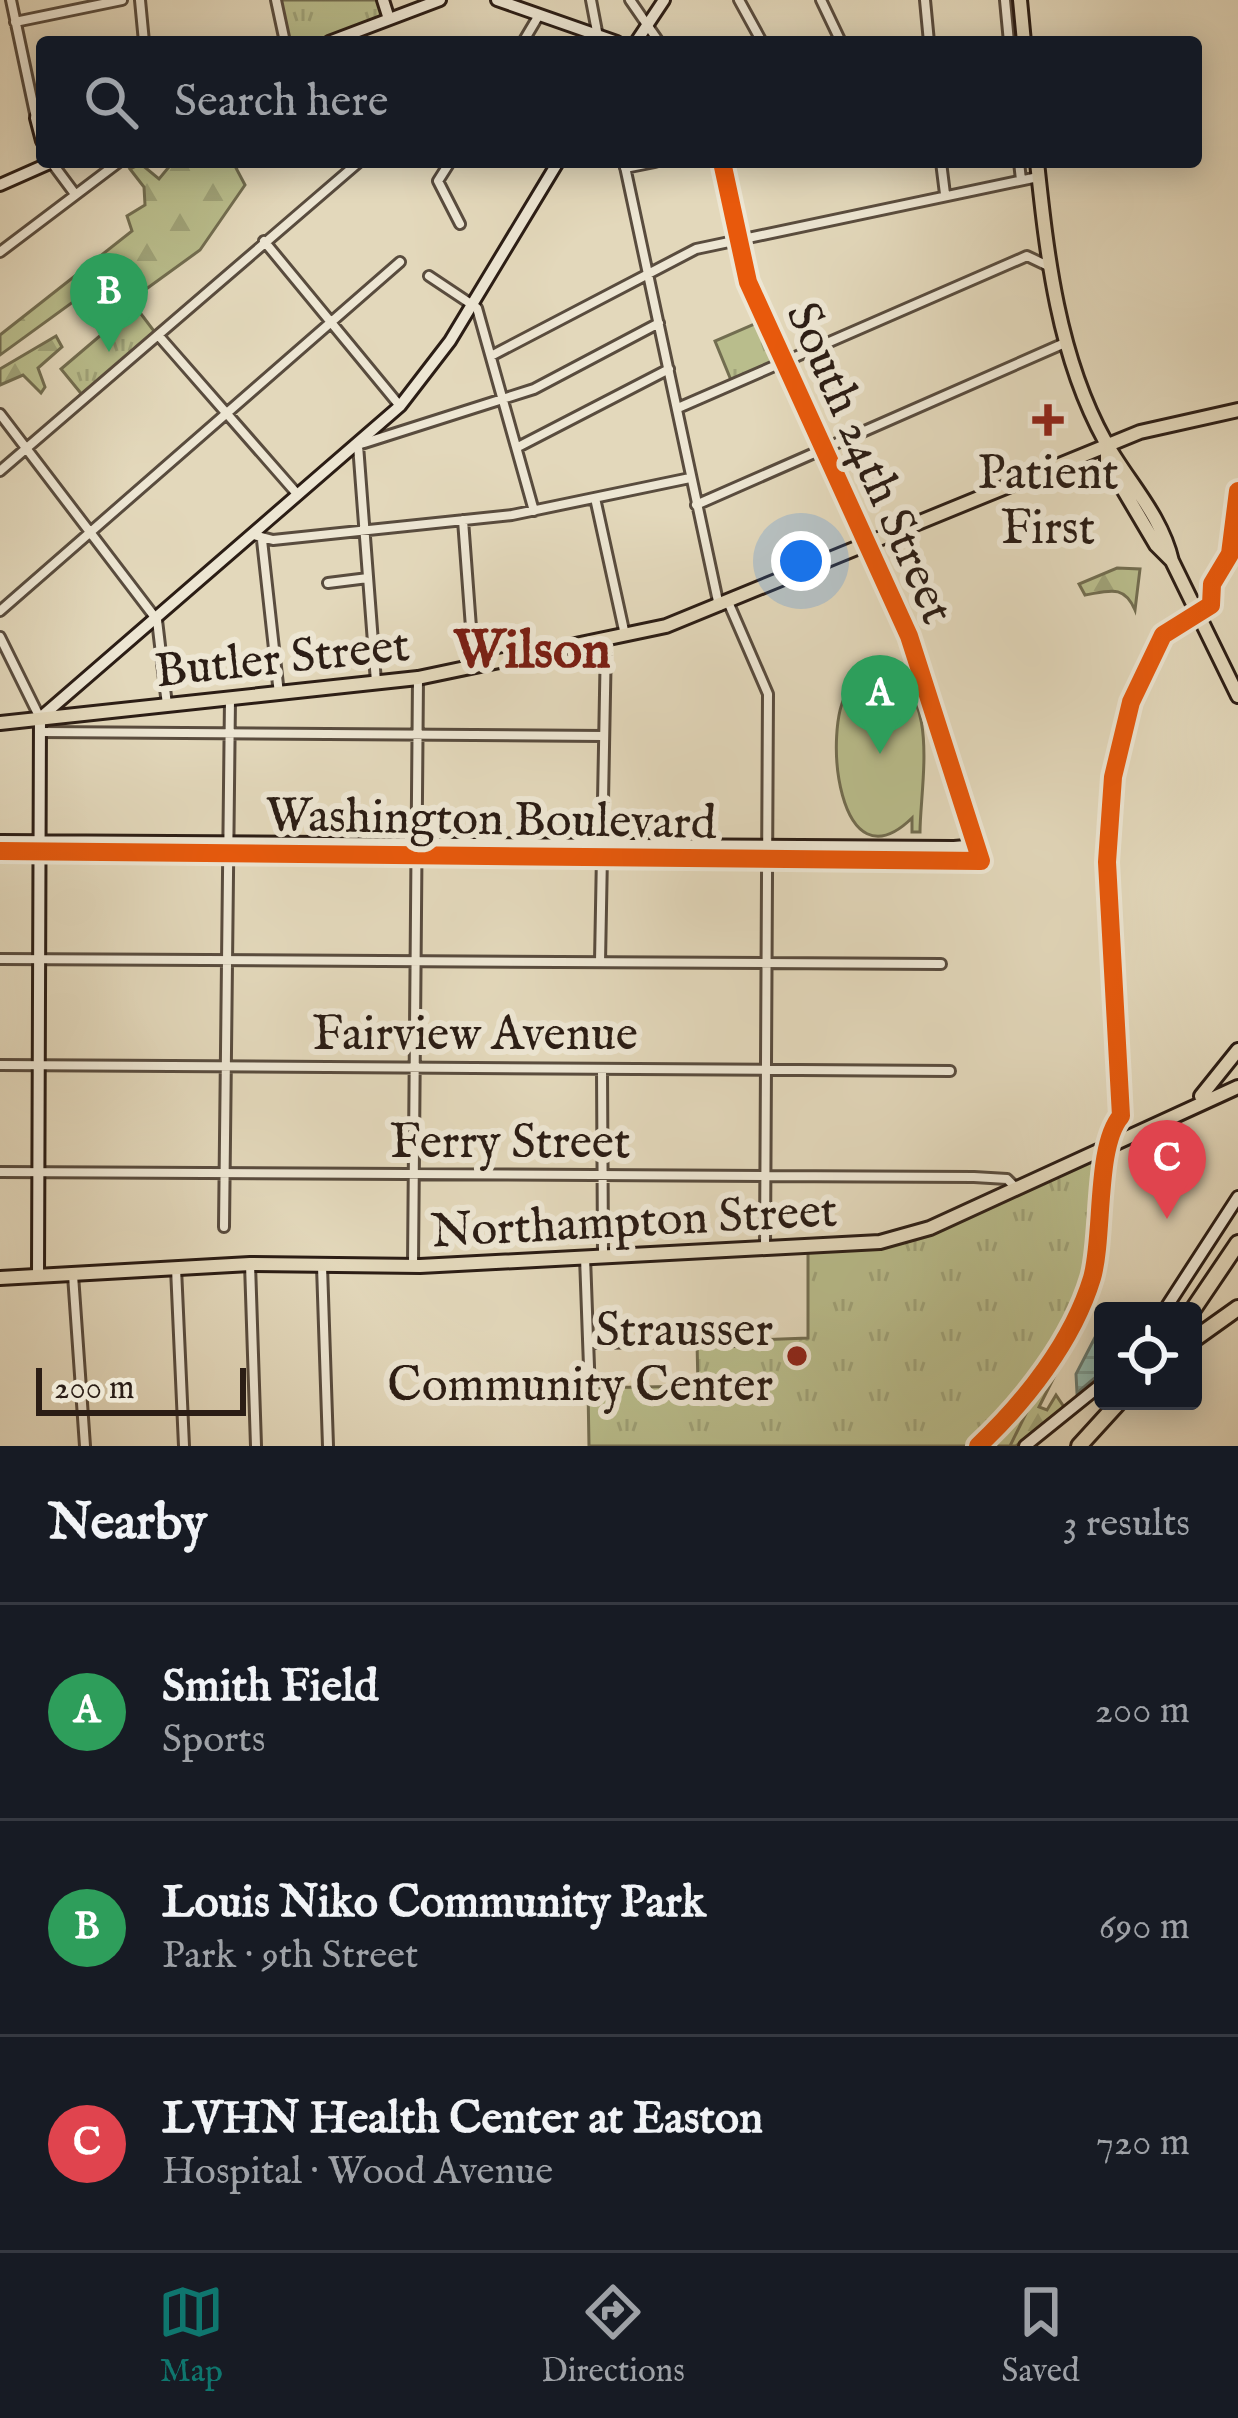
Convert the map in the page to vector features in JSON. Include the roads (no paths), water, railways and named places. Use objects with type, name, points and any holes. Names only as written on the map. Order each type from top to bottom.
[{"type":"highway","points":[[1198,1302],[1238,1243]]},
{"type":"highway","points":[[1202,1310],[1238,1258]]},
{"type":"highway","points":[[1202,1334],[1238,1308]]},
{"type":"highway","points":[[1079,1446],[1112,1410]]},
{"type":"highway","points":[[1090,1446],[1123,1410]]},
{"type":"main road","points":[[1020,0],[1023,36]]},
{"type":"main road","points":[[1038,168],[1049,267],[1067,342],[1107,446],[1107,461],[1156,545],[1172,561],[1238,696]]},
{"type":"main road","name":"Butler Street","points":[[0,723],[40,725],[167,705],[418,678],[625,636],[724,606],[1154,427],[1238,410]]},
{"type":"main road","points":[[1196,1102],[1238,1050]]},
{"type":"main road","name":"Northampton Street","points":[[0,1278],[250,1264],[413,1266],[896,1239],[1238,1087]]},
{"type":"street","points":[[11,0],[36,105]]},
{"type":"street","points":[[15,22],[122,0]]},
{"type":"street","points":[[140,0],[143,36]]},
{"type":"street","points":[[276,0],[284,36]]},
{"type":"street","points":[[383,0],[389,19]]},
{"type":"street","points":[[345,36],[440,0]]},
{"type":"street","points":[[497,0],[593,36]]},
{"type":"street","points":[[591,0],[598,36]]},
{"type":"street","points":[[631,0],[655,36]]},
{"type":"street","points":[[640,36],[664,0]]},
{"type":"street","points":[[740,0],[759,36]]},
{"type":"street","points":[[821,0],[838,36]]},
{"type":"street","points":[[925,0],[928,36]]},
{"type":"street","points":[[1005,0],[1008,36]]},
{"type":"street","points":[[527,36],[540,13]]},
{"type":"street","points":[[0,185],[40,168]]},
{"type":"street","points":[[56,168],[75,194]]},
{"type":"street","points":[[0,252],[111,168]]},
{"type":"street","points":[[0,471],[352,168]]},
{"type":"street","points":[[446,168],[438,181],[460,224]]},
{"type":"street","points":[[40,725],[258,538],[400,406],[473,303],[554,168]]},
{"type":"street","points":[[626,168],[696,505],[724,606],[768,694],[764,1248]]},
{"type":"street","name":"South 24th Street","points":[[723,168],[748,282],[910,636],[981,861]]},
{"type":"street","points":[[942,168],[944,194]]},
{"type":"street","points":[[1020,168],[1021,180]]},
{"type":"street","points":[[491,356],[689,251],[1039,177]]},
{"type":"street","points":[[264,241],[400,406]]},
{"type":"street","points":[[677,409],[1027,256],[1049,267]]},
{"type":"street","points":[[0,611],[400,262]]},
{"type":"street","points":[[429,276],[473,303],[534,511]]},
{"type":"street","points":[[358,446],[534,388],[658,323]]},
{"type":"street","points":[[157,335],[299,496]]},
{"type":"street","points":[[696,505],[1067,342]]},
{"type":"street","points":[[518,447],[669,369]]},
{"type":"street","points":[[0,414],[157,620],[167,705]]},
{"type":"street","points":[[385,420],[423,424]]},
{"type":"street","points":[[358,446],[376,683]]},
{"type":"street","points":[[258,538],[534,511],[691,478]]},
{"type":"street","points":[[595,498],[625,636]]},
{"type":"street","points":[[463,520],[474,668]]},
{"type":"street","points":[[258,538],[279,694]]},
{"type":"street","points":[[328,583],[368,578]]},
{"type":"street","points":[[0,638],[40,725],[38,1276]]},
{"type":"street","points":[[601,962],[606,640]]},
{"type":"street","points":[[413,1266],[418,678]]},
{"type":"street","points":[[224,1227],[230,699]]},
{"type":"street","points":[[40,725],[230,734],[604,736]]},
{"type":"street","name":"Washington Boulevard","points":[[767,852],[966,847],[974,838]]},
{"type":"street","name":"Washington Boulevard","points":[[0,842],[767,852],[981,861]]},
{"type":"street","name":"Washington Boulevard","points":[[0,851],[40,846]]},
{"type":"street","points":[[0,959],[941,964]]},
{"type":"street","name":"Fairview Avenue","points":[[0,1065],[950,1071]]},
{"type":"street","points":[[602,1069],[603,1254]]},
{"type":"street","name":"Ferry Street","points":[[0,1172],[1002,1178],[1016,1187]]},
{"type":"street","points":[[1170,1302],[1238,1197]]},
{"type":"street","points":[[585,1255],[590,1394]]},
{"type":"street","points":[[250,1264],[256,1446]]},
{"type":"street","points":[[322,1265],[328,1446]]},
{"type":"street","points":[[176,1267],[184,1446]]},
{"type":"street","points":[[73,1274],[85,1446]]},
{"type":"street","points":[[589,1343],[736,1341]]},
{"type":"street","points":[[1025,1446],[1094,1390]]},
{"type":"water","points":[[1094,1339],[1094,1379],[1077,1393],[1076,1374]]},
{"type":"place","name":"Louis Niko Community Park","points":[[109,352]]},
{"type":"place","name":"Patient First","points":[[1048,420]]},
{"type":"place","name":"Smith Field","points":[[880,754]]},
{"type":"place","name":"LVHN Health Center at Easton","points":[[1167,1219]]},
{"type":"place","name":"Strausser Community Center","points":[[797,1356]]},
{"type":"district","name":"Wilson","points":[[532,648]]}]
